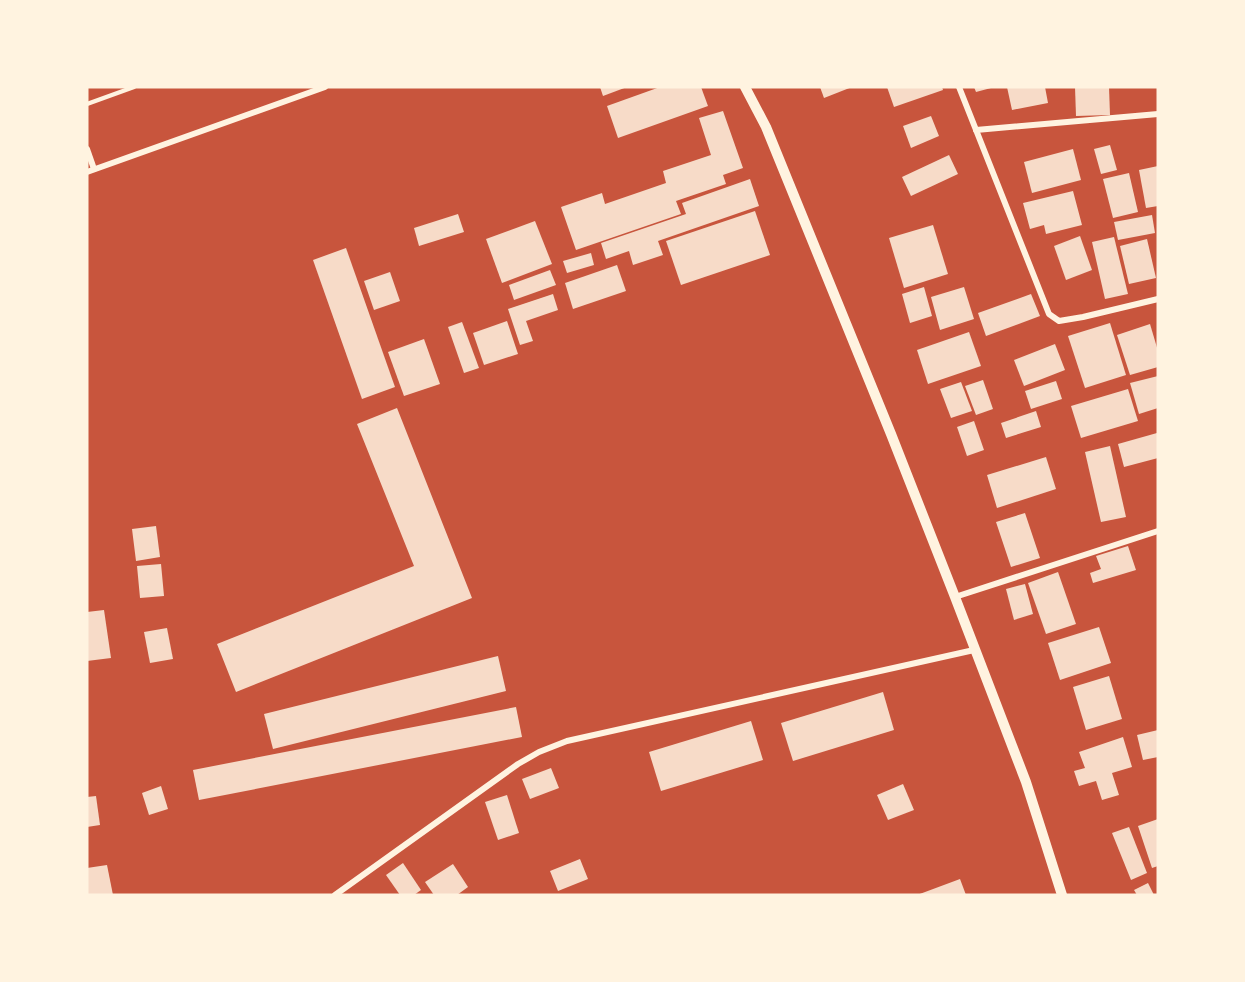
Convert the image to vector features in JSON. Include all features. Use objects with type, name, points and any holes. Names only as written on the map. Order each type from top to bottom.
[{"type":"street","points":[[87,172],[325,87]]},
{"type":"street","points":[[745,87],[766,128],[955,597],[1026,782],[1062,895]]},
{"type":"street","points":[[959,87],[1049,314],[1059,321],[1083,318],[1158,299]]},
{"type":"street","points":[[976,130],[1158,114]]},
{"type":"street","points":[[87,149],[94,169]]},
{"type":"street","points":[[955,597],[1158,531]]},
{"type":"street","points":[[335,895],[518,764],[539,752],[567,741],[974,650]]},
{"type":"lane","points":[[87,105],[134,87]]},
{"type":"building","points":[[600,87],[627,87],[603,96]]},
{"type":"building","points":[[660,87],[701,87],[708,106],[618,138],[607,106]]},
{"type":"building","points":[[820,87],[852,87],[824,98]]},
{"type":"building","points":[[887,87],[942,87],[943,90],[894,107]]},
{"type":"building","points":[[974,87],[991,87],[991,88],[976,92]]},
{"type":"building","points":[[1007,87],[1045,87],[1048,103],[1012,110]]},
{"type":"building","points":[[1075,87],[1109,87],[1110,115],[1076,116]]},
{"type":"building","points":[[723,111],[743,168],[723,175],[726,184],[676,201],[681,214],[576,250],[561,207],[602,193],[605,204],[666,183],[663,171],[711,155],[699,118]]},
{"type":"building","points":[[931,116],[939,136],[911,148],[903,126]]},
{"type":"building","points":[[1110,145],[1117,170],[1101,174],[1094,149]]},
{"type":"building","points":[[1073,149],[1081,180],[1032,193],[1024,162]]},
{"type":"building","points":[[949,155],[958,174],[911,196],[902,177]]},
{"type":"building","points":[[1158,166],[1158,206],[1146,208],[1139,170]]},
{"type":"building","points":[[1129,173],[1138,212],[1113,218],[1103,179]]},
{"type":"building","points":[[750,179],[759,206],[658,241],[663,255],[633,265],[629,251],[606,259],[601,243],[686,214],[682,203]]},
{"type":"building","points":[[1073,191],[1082,225],[1046,234],[1044,225],[1030,229],[1023,203]]},
{"type":"building","points":[[755,211],[770,255],[681,285],[666,241]]},
{"type":"building","points":[[458,214],[464,232],[419,246],[414,228]]},
{"type":"building","points":[[1152,215],[1155,233],[1118,240],[1114,222]]},
{"type":"building","points":[[535,221],[552,264],[502,283],[486,239]]},
{"type":"building","points":[[933,225],[948,274],[904,288],[889,238]]},
{"type":"building","points":[[1080,236],[1092,270],[1066,280],[1054,246]]},
{"type":"building","points":[[1114,237],[1128,294],[1105,299],[1092,242]]},
{"type":"building","points":[[1147,239],[1156,278],[1129,284],[1120,246]]},
{"type":"building","points":[[346,248],[395,387],[362,399],[313,260]]},
{"type":"building","points":[[591,253],[594,265],[567,273],[563,261]]},
{"type":"building","points":[[617,265],[626,291],[573,309],[565,283]]},
{"type":"building","points":[[550,270],[556,285],[514,300],[509,285]]},
{"type":"building","points":[[390,272],[400,301],[374,310],[364,281]]},
{"type":"building","points":[[924,287],[932,316],[910,323],[902,294]]},
{"type":"building","points":[[964,287],[974,319],[940,330],[931,297]]},
{"type":"building","points":[[553,294],[558,310],[526,321],[533,341],[520,345],[508,309]]},
{"type":"building","points":[[1031,294],[1040,316],[986,336],[978,313]]},
{"type":"building","points":[[507,321],[518,354],[484,365],[473,333]]},
{"type":"building","points":[[462,322],[479,368],[464,373],[448,327]]},
{"type":"building","points":[[1110,323],[1126,375],[1085,388],[1068,336]]},
{"type":"building","points":[[1150,324],[1158,351],[1158,367],[1130,375],[1117,335]]},
{"type":"building","points":[[969,332],[981,366],[928,384],[917,350]]},
{"type":"building","points":[[424,339],[440,384],[404,396],[388,352]]},
{"type":"building","points":[[1055,344],[1065,370],[1024,386],[1014,360]]},
{"type":"building","points":[[1158,376],[1158,408],[1139,414],[1130,383]]},
{"type":"building","points":[[983,380],[993,409],[976,415],[965,386]]},
{"type":"building","points":[[1056,381],[1062,399],[1031,409],[1025,391]]},
{"type":"building","points":[[961,382],[972,411],[951,418],[940,389]]},
{"type":"building","points":[[1128,389],[1138,421],[1081,438],[1071,406]]},
{"type":"building","points":[[397,408],[472,598],[236,692],[217,644],[414,566],[357,424]]},
{"type":"building","points":[[1036,411],[1041,427],[1006,438],[1001,423]]},
{"type":"building","points":[[974,421],[984,450],[967,456],[957,427]]},
{"type":"building","points":[[1157,433],[1158,458],[1124,467],[1118,444]]},
{"type":"building","points":[[1110,446],[1126,517],[1101,522],[1085,452]]},
{"type":"building","points":[[1046,457],[1056,489],[997,508],[987,475]]},
{"type":"building","points":[[1025,513],[1040,558],[1011,567],[996,522]]},
{"type":"building","points":[[156,526],[160,557],[136,561],[132,529]]},
{"type":"building","points":[[1128,546],[1136,570],[1093,583],[1090,573],[1101,569],[1096,556]]},
{"type":"building","points":[[161,564],[164,596],[140,598],[137,566]]},
{"type":"building","points":[[1058,572],[1076,624],[1046,634],[1028,583]]},
{"type":"building","points":[[1025,584],[1033,614],[1014,620],[1006,589]]},
{"type":"building","points":[[104,610],[111,658],[87,661],[87,612]]},
{"type":"building","points":[[1099,627],[1111,663],[1060,680],[1048,643]]},
{"type":"building","points":[[167,628],[173,659],[150,663],[144,632]]},
{"type":"building","points":[[498,656],[506,691],[273,749],[264,714]]},
{"type":"building","points":[[1109,676],[1122,719],[1086,730],[1073,687]]},
{"type":"building","points":[[883,692],[894,730],[793,761],[781,723]]},
{"type":"building","points":[[516,707],[522,737],[199,800],[193,770]]},
{"type":"building","points":[[751,721],[763,760],[661,791],[649,752]]},
{"type":"building","points":[[1158,730],[1158,757],[1143,760],[1137,735]]},
{"type":"building","points":[[1123,737],[1132,767],[1112,773],[1119,795],[1102,800],[1096,781],[1079,786],[1074,771],[1085,768],[1079,752]]},
{"type":"building","points":[[551,768],[559,788],[530,799],[522,779]]},
{"type":"building","points":[[903,784],[914,810],[888,820],[877,795]]},
{"type":"building","points":[[161,786],[168,809],[149,815],[142,793]]},
{"type":"building","points":[[507,795],[519,833],[498,840],[485,802]]},
{"type":"building","points":[[96,796],[100,825],[87,827],[87,797]]},
{"type":"building","points":[[1158,819],[1158,866],[1152,868],[1138,826]]},
{"type":"building","points":[[1129,827],[1147,873],[1131,880],[1112,833]]},
{"type":"building","points":[[580,859],[588,879],[558,891],[550,871]]},
{"type":"building","points":[[403,863],[421,890],[414,895],[400,895],[386,875]]},
{"type":"building","points":[[453,864],[468,887],[457,895],[434,895],[425,882]]},
{"type":"building","points":[[107,865],[113,895],[87,895],[87,868]]},
{"type":"building","points":[[960,879],[966,895],[917,895]]},
{"type":"building","points":[[1148,883],[1154,895],[1137,895],[1134,890]]}]
